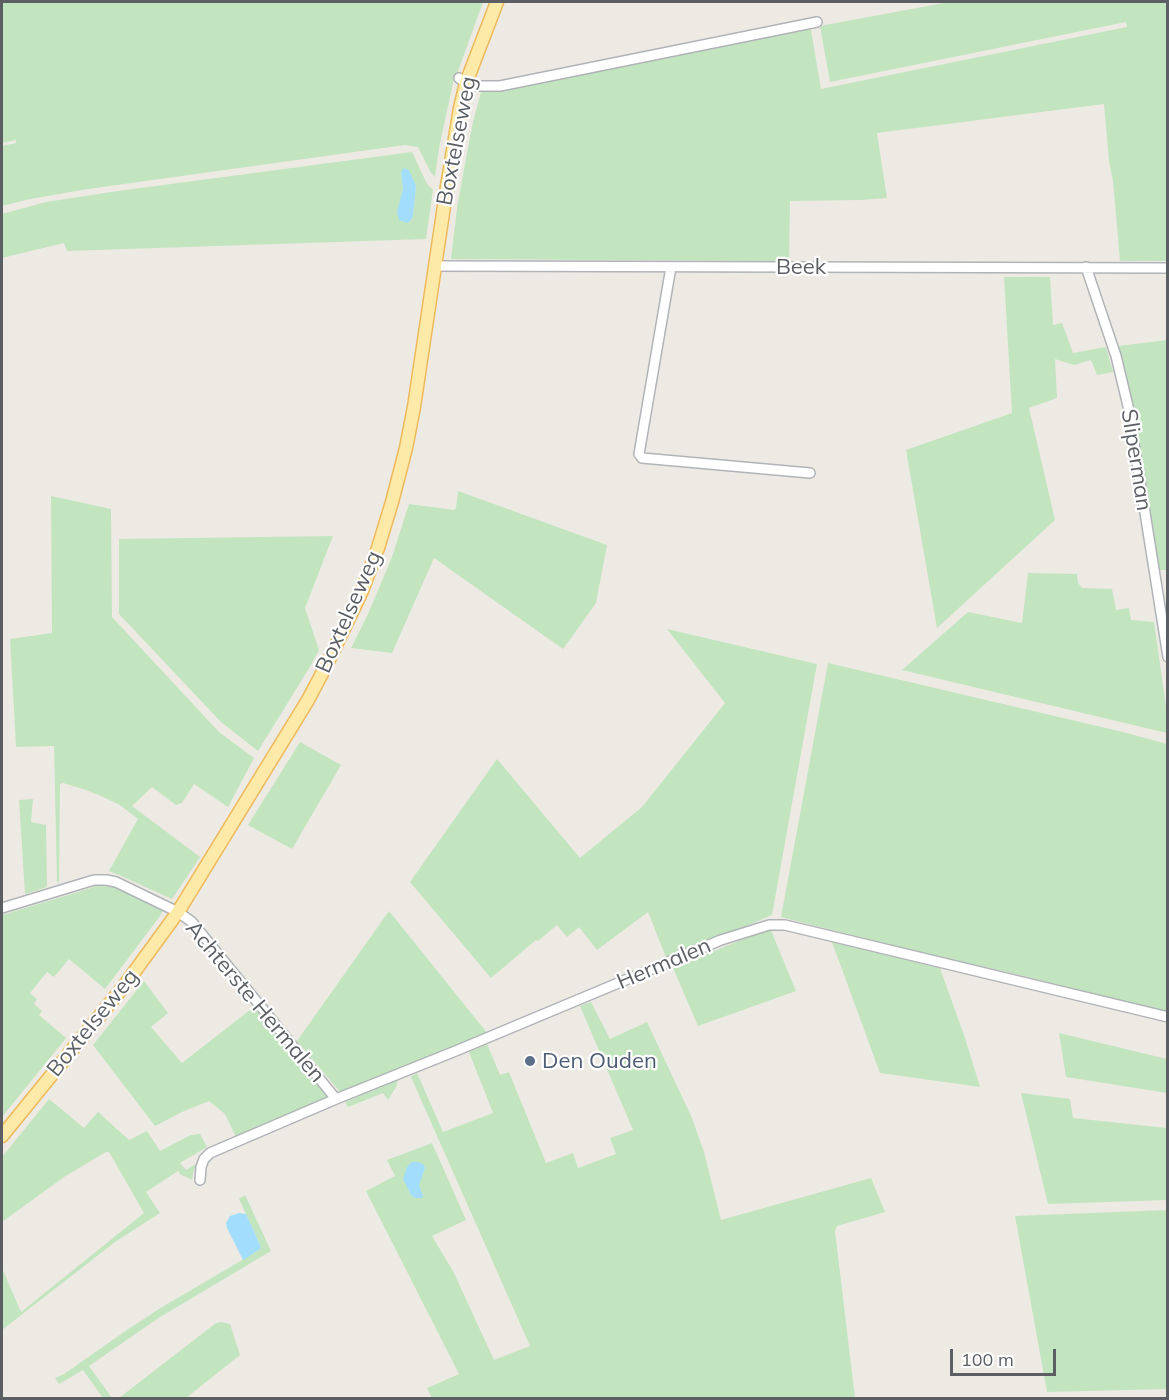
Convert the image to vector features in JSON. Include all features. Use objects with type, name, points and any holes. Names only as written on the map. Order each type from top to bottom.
[{"type":"main road","name":"Boxtelseweg","points":[[2,1136],[124,986],[178,912],[308,700],[362,591],[392,502],[414,408],[463,80],[496,2]]},
{"type":"street","points":[[463,80],[476,86],[500,86],[817,22]]},
{"type":"street","name":"Beek","points":[[435,266],[1167,268]]},
{"type":"street","points":[[671,267],[639,454],[642,458],[810,472]]},
{"type":"street","name":"Sliperman","points":[[1086,267],[1116,356],[1128,406],[1167,657]]},
{"type":"street","name":"Achterste Hermalen","points":[[2,908],[94,880],[106,880],[116,882],[178,912],[192,922],[336,1099]]},
{"type":"street","name":"Hermalen","points":[[200,1180],[201,1167],[204,1159],[210,1153],[722,940],[769,925],[785,925],[1167,1017]]},
{"type":"green space","points":[[2,2],[483,2],[457,74],[455,74],[435,177],[418,147],[405,145],[88,189],[2,206],[2,146],[16,143],[16,140],[2,143]]},
{"type":"green space","points":[[949,2],[1167,2],[1167,261],[1120,261],[1104,104],[877,133],[887,198],[790,201],[789,261],[451,259],[457,208],[481,92],[807,29],[811,30],[821,89],[1127,27],[1126,22],[830,82],[820,26]]},
{"type":"green space","points":[[412,152],[427,184],[433,190],[426,239],[67,251],[64,243],[2,258],[2,214],[46,202]],"holes":[[[401,172],[416,186],[413,216],[408,223],[402,196]]]},
{"type":"green space","points":[[1004,277],[1050,277],[1053,325],[1062,323],[1073,353],[1106,347],[1113,372],[1097,375],[1091,360],[1074,365],[1055,359],[1057,398],[1029,408],[1055,520],[937,628],[906,450],[1012,413]]},
{"type":"green space","points":[[1167,340],[1167,570],[1158,570],[1135,424],[1118,346]]},
{"type":"green space","points":[[458,491],[607,545],[596,603],[563,649],[434,558],[392,653],[351,648],[392,557],[409,504],[454,510]]},
{"type":"green space","points":[[51,496],[111,509],[112,617],[219,732],[254,758],[228,807],[194,784],[182,803],[176,805],[152,787],[132,806],[200,857],[172,899],[109,871],[138,819],[120,805],[63,783],[60,784],[59,883],[57,881],[54,746],[16,747],[10,639],[52,633]]},
{"type":"green space","points":[[333,536],[305,608],[319,650],[258,751],[221,722],[119,614],[119,539]]},
{"type":"green space","points":[[1028,573],[1077,574],[1078,583],[1082,588],[1112,589],[1116,610],[1129,608],[1131,620],[1154,622],[1167,714],[1167,733],[902,670],[968,612],[1022,623]]},
{"type":"green space","points":[[667,629],[817,664],[772,915],[667,960],[648,912],[597,950],[579,927],[567,937],[557,925],[491,978],[410,882],[497,759],[580,858],[642,807],[725,703]]},
{"type":"green space","points":[[828,663],[1167,744],[1167,1012],[781,917]]},
{"type":"green space","points":[[300,742],[341,765],[292,849],[248,825]]},
{"type":"green space","points":[[33,799],[31,822],[46,825],[47,887],[25,894],[19,800]]},
{"type":"green space","points":[[109,883],[164,909],[105,989],[69,959],[54,977],[47,972],[30,993],[37,999],[34,1004],[42,1011],[39,1015],[66,1038],[2,1117],[2,915]]},
{"type":"green space","points":[[389,911],[488,1034],[341,1093],[297,1041]]},
{"type":"green space","points":[[770,928],[796,991],[698,1026],[673,968]]},
{"type":"green space","points":[[832,942],[940,968],[980,1087],[880,1073]]},
{"type":"green space","points":[[144,981],[168,1013],[151,1027],[182,1063],[255,1006],[328,1097],[236,1137],[225,1114],[209,1101],[155,1126],[93,1045]]},
{"type":"green space","points":[[591,1002],[610,1039],[647,1022],[692,1118],[704,1152],[721,1220],[871,1178],[885,1212],[837,1226],[835,1231],[855,1398],[432,1398],[427,1388],[459,1374],[366,1191],[395,1176],[387,1160],[432,1143],[466,1220],[432,1236],[453,1271],[494,1360],[530,1346],[411,1077],[417,1073],[443,1132],[493,1113],[469,1052],[487,1044],[500,1075],[509,1072],[546,1163],[573,1153],[578,1168],[616,1154],[610,1138],[633,1130],[580,1006]]},
{"type":"green space","points":[[1059,1033],[1167,1059],[1167,1093],[1066,1077]]},
{"type":"green space","points":[[398,1080],[388,1100],[383,1093],[348,1107],[345,1102]]},
{"type":"green space","points":[[1021,1093],[1070,1099],[1073,1118],[1167,1128],[1167,1200],[1048,1204]]},
{"type":"green space","points":[[49,1099],[84,1128],[98,1112],[129,1140],[147,1131],[160,1151],[191,1135],[200,1134],[207,1147],[180,1163],[186,1170],[196,1164],[192,1180],[178,1171],[146,1192],[160,1213],[115,1242],[2,1330],[2,1268],[21,1312],[144,1213],[109,1152],[106,1152],[64,1177],[2,1222],[2,1157]]},
{"type":"green space","points":[[245,1195],[271,1251],[160,1317],[89,1366],[112,1398],[103,1398],[83,1370],[59,1384],[55,1378],[159,1309],[259,1250],[261,1247],[239,1199]]},
{"type":"green space","points":[[1167,1210],[1167,1389],[1047,1392],[1015,1216]]},
{"type":"green space","points":[[216,1323],[230,1324],[240,1355],[186,1398],[119,1398]]},
{"type":"water","points":[[404,168],[409,170],[416,186],[413,216],[408,223],[399,220],[397,212],[403,189],[401,172]]},
{"type":"water","points":[[412,1162],[423,1164],[425,1168],[419,1185],[422,1198],[415,1198],[411,1195],[403,1179],[407,1167]]},
{"type":"water","points":[[239,1213],[246,1214],[261,1247],[243,1260],[226,1223],[230,1216]]},
{"type":"place","name":"Den Ouden","points":[[530,1061]]}]
